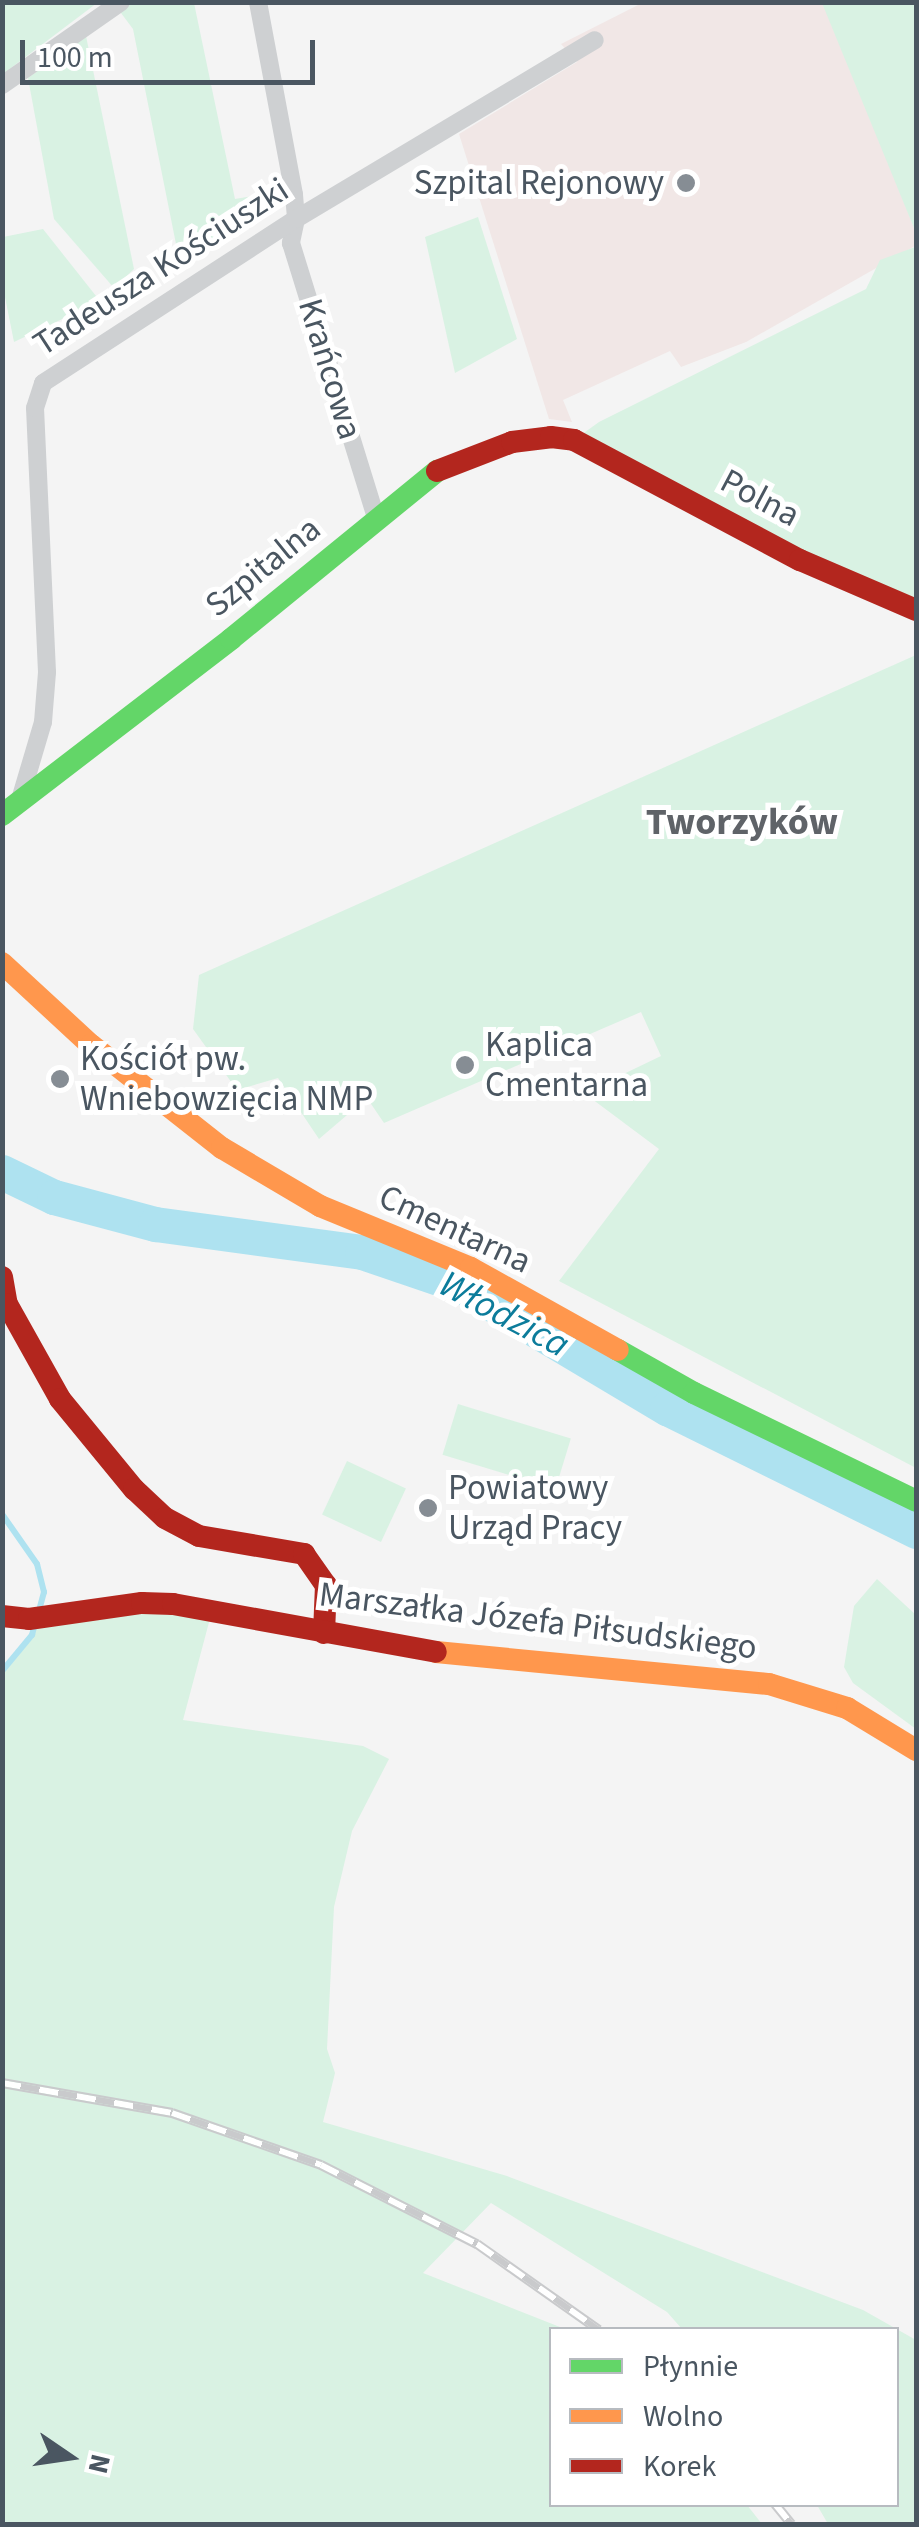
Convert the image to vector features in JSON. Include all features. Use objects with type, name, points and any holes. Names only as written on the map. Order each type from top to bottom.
[{"type":"street","points":[[2,86],[121,2]]},
{"type":"street","name":"Krańcowa","points":[[258,2],[296,220],[291,243],[376,518]]},
{"type":"street","name":"Tadeusza Kościuszki","points":[[11,810],[43,722],[47,672],[36,408],[42,383],[296,220],[595,40]]},
{"type":"street","name":"Szpitalna","points":[[11,810],[412,488],[459,461],[512,442],[551,437],[574,440]]},
{"type":"street","name":"Polna","points":[[574,440],[800,560],[916,610]]},
{"type":"street","name":"Cmentarna","points":[[2,963],[92,1045],[238,1158],[320,1206],[471,1268],[694,1393],[916,1502]]},
{"type":"street","points":[[2,1277],[8,1310],[75,1419],[165,1518],[199,1536],[296,1550],[311,1560],[323,1576],[328,1592],[324,1633]]},
{"type":"street","name":"Marszałka Józefa Piłsudskiego","points":[[2,1616],[28,1619],[173,1604],[449,1654],[782,1686],[847,1708],[916,1750]]},
{"type":"shaded area","name":"Szpital Rejonowy","points":[[642,3],[827,3],[916,233],[915,246],[746,342],[681,367],[670,351],[563,400],[572,422],[549,419],[459,134],[577,62],[561,44]]},
{"type":"green space","points":[[3,3],[97,3],[3,74]]},
{"type":"green space","points":[[126,3],[194,3],[235,199],[265,194],[260,205],[180,264],[133,29],[118,9]]},
{"type":"green space","points":[[822,3],[916,3],[916,233]]},
{"type":"green space","points":[[86,36],[134,269],[114,288],[54,219],[28,78]]},
{"type":"green space","points":[[478,217],[517,339],[455,373],[425,237]]},
{"type":"green space","points":[[43,229],[100,301],[14,342],[3,287],[3,237]]},
{"type":"green space","points":[[916,238],[916,610],[574,440],[599,422],[866,289],[880,260],[915,247]]},
{"type":"green space","points":[[916,655],[916,1468],[559,1281],[659,1149],[584,1093],[661,1056],[641,1012],[384,1123],[367,1098],[319,1139],[278,1078],[237,1090],[193,1029],[199,975]]},
{"type":"green space","points":[[458,1404],[571,1438],[555,1489],[443,1455]]},
{"type":"green space","points":[[347,1461],[406,1488],[381,1542],[322,1514]]},
{"type":"green space","points":[[877,1579],[916,1615],[916,1729],[853,1683],[844,1667],[854,1606]]},
{"type":"green space","points":[[212,1611],[183,1720],[363,1746],[389,1759],[352,1831],[334,1907],[327,2049],[335,2073],[323,2122],[507,2176],[863,2310],[893,2327],[680,2327],[667,2312],[491,2203],[423,2273],[560,2327],[549,2327],[549,2507],[749,2507],[762,2524],[3,2524],[2,1668],[34,1628],[78,1612]]},
{"type":"green space","points":[[899,2330],[916,2340],[916,2524],[828,2524],[818,2507],[899,2507]]},
{"type":"waterway","name":"Włodzica","points":[[2,1172],[54,1197],[155,1224],[362,1252],[462,1286],[667,1408],[916,1531]]},
{"type":"waterway","points":[[2,1514],[37,1564],[44,1592],[39,1611]]},
{"type":"waterway","points":[[2,1671],[32,1635],[35,1623]]},
{"type":"railway","points":[[2,2083],[172,2113],[321,2165],[477,2244],[595,2327]]},
{"type":"railway","points":[[777,2507],[791,2524]]},
{"type":"traffic: fast","points":[[2,815],[231,639],[437,471]]},
{"type":"traffic: fast","points":[[618,1350],[694,1393],[916,1501]]},
{"type":"traffic: slow","points":[[2,963],[91,1045],[222,1148],[320,1206],[471,1268],[618,1350]]},
{"type":"traffic: slow","points":[[436,1652],[769,1684],[847,1708],[916,1750]]},
{"type":"traffic: jam","points":[[437,471],[512,442],[551,437],[574,440],[800,560],[916,610]]},
{"type":"traffic: jam","points":[[2,1277],[7,1304],[60,1399],[134,1489],[165,1518],[199,1536],[304,1554],[326,1585],[324,1633]]},
{"type":"traffic: jam","points":[[2,1616],[29,1619],[142,1603],[173,1604],[436,1652]]},
{"type":"place","name":"Szpital Rejonowy","points":[[686,183]]},
{"type":"place","name":"Kaplica Cmentarna","points":[[465,1065]]},
{"type":"place","name":"Kościół pw. Wniebowzięcia NMP","points":[[60,1079]]},
{"type":"place","name":"Powiatowy Urząd Pracy","points":[[428,1508]]},
{"type":"district","name":"Tworzyków","points":[[742,823]]}]
